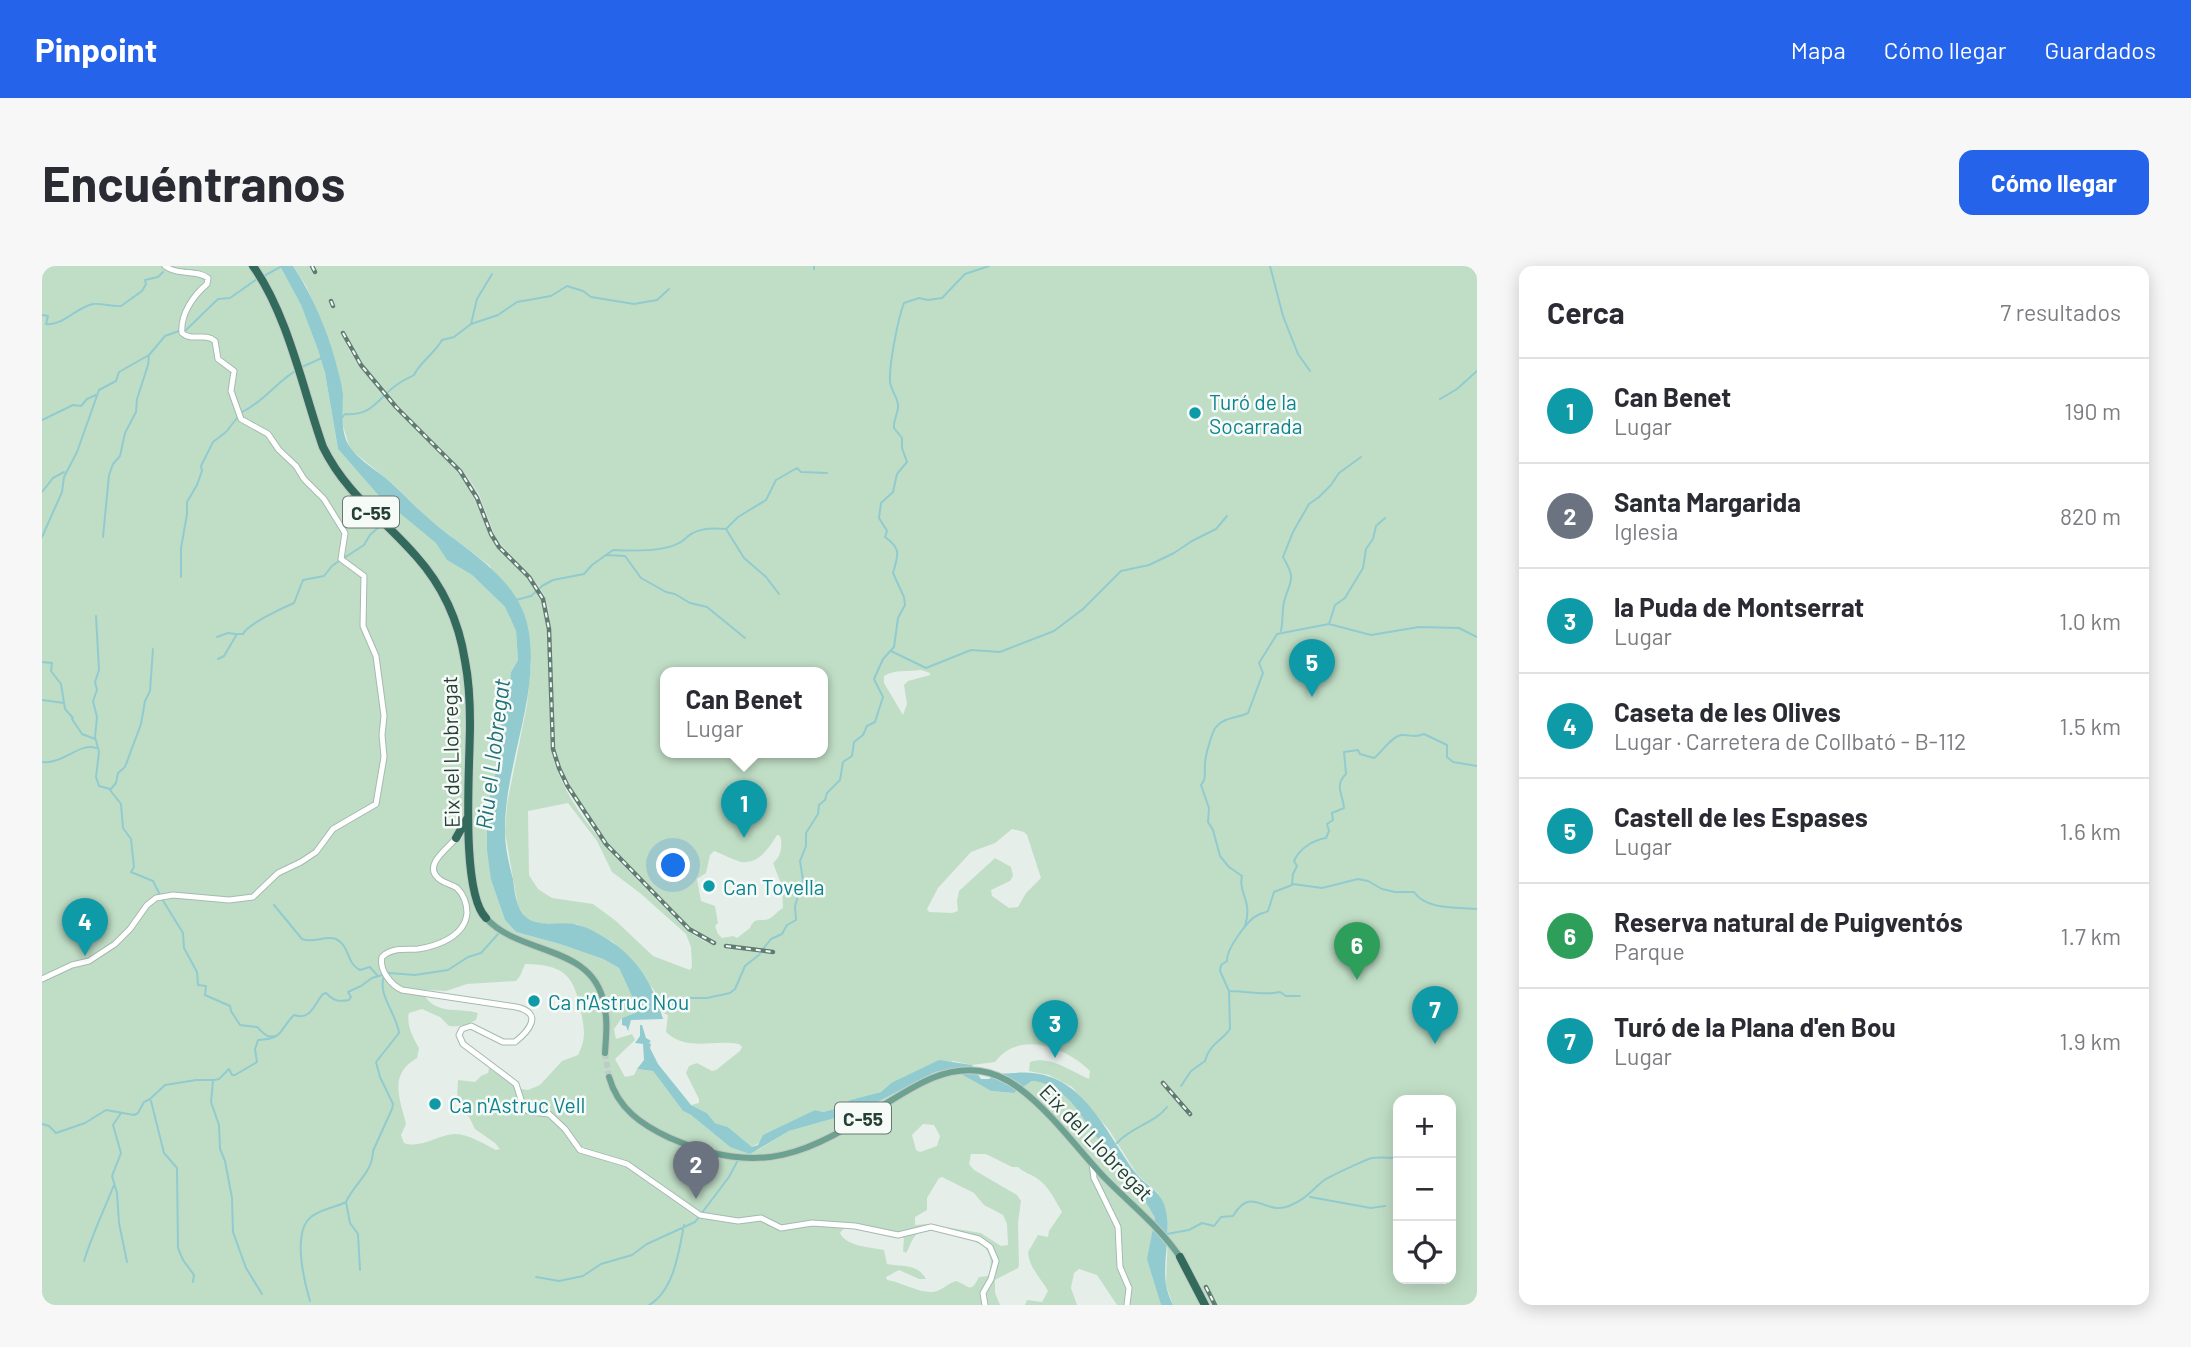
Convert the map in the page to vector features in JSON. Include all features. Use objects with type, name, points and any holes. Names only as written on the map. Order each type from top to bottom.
[{"type":"highway","name":"Eix del Llobregat","points":[[255,266],[275,304],[323,447],[332,465],[346,485],[428,570],[445,597],[455,622],[468,677],[470,806],[463,834]]},
{"type":"highway","name":"Eix del Llobregat","points":[[255,266],[274,294],[284,318],[326,446],[337,467],[345,480],[424,560],[456,615],[468,657],[471,682],[472,887],[476,902],[488,920]]},
{"type":"highway","name":"C-55","points":[[463,834],[472,818]]},
{"type":"highway","points":[[463,834],[471,851]]},
{"type":"highway","name":"Eix del Llobregat","points":[[1178,1255],[1204,1305]]},
{"type":"main road","name":"Eix del Llobregat","points":[[488,920],[509,937],[571,959],[594,979],[605,1006],[605,1053]]},
{"type":"main road","name":"Eix del Llobregat","points":[[609,1077],[617,1097],[635,1119],[649,1128],[726,1158],[769,1158],[818,1143],[921,1083],[954,1071],[993,1074],[1009,1081],[1029,1097],[1178,1255]]},
{"type":"street","points":[[42,979],[92,959],[120,940],[133,927],[147,905],[156,898],[173,895],[229,900],[248,899],[256,895],[278,873],[316,852],[333,829],[375,805],[384,757],[384,716],[376,656],[363,626],[364,578],[361,572],[340,558],[344,532],[323,497],[304,480],[296,466],[268,435],[241,419],[231,391],[234,372],[218,359],[215,341],[208,337],[188,337],[182,333],[186,313],[195,295],[207,284],[208,278],[202,274],[172,271],[165,266]]},
{"type":"street","points":[[463,834],[436,859],[434,870],[439,878],[456,887],[464,897],[467,910],[463,925],[452,937],[437,944],[388,951],[382,957],[381,965],[392,983],[402,990],[526,1011],[531,1018],[530,1027],[514,1042],[503,1042],[471,1026],[461,1031],[459,1039],[516,1084],[524,1109],[549,1114],[580,1150],[627,1164],[701,1215],[740,1221],[759,1218],[781,1228],[812,1223],[855,1226],[900,1235],[930,1227],[973,1236],[989,1246],[996,1261],[984,1292],[985,1305]]},
{"type":"street","points":[[1092,1164],[1094,1178],[1117,1223],[1120,1267],[1128,1286],[1127,1305]]},
{"type":"shaded area","points":[[345,332],[364,365],[381,387],[470,480],[479,494],[496,539],[540,587],[549,609],[554,740],[558,760],[604,839],[686,924],[714,942],[714,946],[684,927],[618,861],[601,841],[567,788],[555,765],[551,749],[547,618],[492,539],[468,485],[379,390],[350,352],[341,334]]},
{"type":"green space","points":[[42,266],[280,266],[301,305],[318,350],[325,373],[338,449],[379,496],[437,543],[447,560],[472,575],[505,607],[516,631],[518,660],[511,672],[504,703],[497,766],[487,808],[491,880],[505,920],[516,932],[603,959],[619,968],[636,1005],[635,1013],[622,1018],[614,1029],[616,1039],[632,1034],[635,1040],[615,1059],[625,1077],[634,1075],[637,1069],[653,1071],[683,1111],[730,1147],[758,1150],[789,1131],[860,1111],[934,1072],[952,1069],[991,1091],[1014,1093],[1032,1081],[1040,1082],[1061,1093],[1075,1107],[1135,1186],[1155,1218],[1153,1261],[1161,1305],[1117,1305],[1097,1275],[1079,1269],[1074,1273],[1071,1288],[1077,1305],[1025,1305],[1027,1300],[1042,1302],[1048,1291],[1033,1268],[1028,1252],[1038,1235],[1048,1237],[1062,1212],[1049,1190],[1035,1177],[986,1154],[971,1154],[969,1164],[974,1170],[1017,1195],[1021,1201],[1018,1223],[1019,1265],[995,1280],[995,1293],[1000,1305],[42,1305]],"holes":[[[525,964],[551,967],[567,976],[576,993],[583,1023],[583,1041],[578,1055],[562,1061],[540,1085],[528,1090],[517,1088],[489,1068],[488,1073],[475,1082],[458,1080],[459,1110],[469,1117],[475,1129],[500,1149],[496,1150],[459,1134],[417,1144],[404,1143],[401,1135],[406,1124],[399,1096],[399,1079],[402,1072],[417,1058],[419,1048],[409,1026],[409,1013],[422,1009],[440,1017],[449,1026],[466,1024],[476,1020],[478,1013],[440,1008],[423,993],[426,990],[446,991],[467,984],[516,981]],[[923,1124],[934,1125],[940,1136],[937,1146],[920,1152],[916,1150],[912,1135]],[[942,1177],[974,1193],[984,1205],[1003,1215],[1007,1224],[1008,1245],[1001,1246],[981,1233],[927,1224],[915,1225],[915,1217],[927,1210],[927,1198]],[[845,1227],[904,1238],[903,1251],[906,1253],[917,1234],[932,1231],[953,1234],[986,1249],[990,1269],[988,1276],[979,1277],[971,1287],[956,1281],[935,1292],[926,1292],[887,1280],[886,1277],[899,1270],[919,1279],[926,1279],[918,1270],[887,1264],[884,1250],[853,1244],[840,1233]]]},
{"type":"green space","points":[[293,266],[310,266],[314,272],[314,266],[1475,266],[1477,1305],[1217,1305],[1208,1287],[1205,1288],[1213,1305],[1173,1305],[1166,1285],[1168,1229],[1164,1205],[1158,1193],[1137,1174],[1109,1130],[1072,1087],[1049,1075],[1029,1071],[1030,1062],[1038,1060],[1061,1065],[1089,1079],[1090,1071],[1080,1063],[1069,1055],[1043,1045],[1017,1046],[1005,1052],[995,1062],[972,1065],[953,1061],[891,1083],[881,1092],[850,1100],[839,1108],[823,1112],[815,1110],[752,1147],[728,1127],[715,1123],[707,1113],[691,1105],[699,1103],[699,1099],[686,1073],[689,1066],[697,1063],[712,1071],[716,1070],[742,1047],[730,1043],[683,1042],[674,1038],[666,1032],[668,1015],[661,1012],[654,990],[613,942],[577,924],[537,923],[527,919],[518,907],[505,832],[507,804],[527,705],[531,663],[490,566],[427,518],[393,484],[350,449],[341,419],[343,392],[323,325],[306,286]],"holes":[[[345,333],[386,393],[470,480],[479,494],[496,539],[540,587],[549,609],[554,740],[561,767],[573,793],[588,817],[625,863],[686,924],[714,942],[714,945],[698,938],[684,927],[626,868],[594,832],[567,792],[551,749],[547,618],[541,596],[492,539],[468,485],[379,390],[350,352],[342,334]],[[921,670],[930,673],[904,685],[907,704],[903,715],[884,683],[884,676],[893,672]],[[568,803],[597,841],[612,872],[686,934],[691,947],[690,970],[653,956],[616,921],[593,904],[552,898],[538,889],[529,875],[528,811]],[[1012,829],[1027,835],[1041,878],[1026,893],[1018,907],[1009,908],[992,896],[991,890],[1010,881],[1013,876],[1011,867],[995,858],[959,891],[958,911],[929,912],[927,909],[938,888],[971,852],[995,843]],[[777,835],[780,836],[781,851],[773,863],[782,886],[783,908],[769,919],[756,921],[737,938],[722,938],[715,926],[718,923],[715,906],[701,901],[697,879],[706,873],[710,855],[714,851],[747,862],[758,858]]]},
{"type":"water","points":[[280,266],[293,266],[313,300],[323,325],[341,382],[343,430],[352,450],[427,517],[489,567],[515,596],[524,613],[531,658],[529,683],[510,782],[505,832],[518,905],[523,914],[536,922],[581,926],[614,943],[641,971],[654,993],[663,1019],[631,1020],[628,1031],[626,1026],[622,1025],[622,1018],[635,1013],[636,1005],[619,968],[603,959],[516,932],[505,920],[491,880],[487,850],[487,808],[497,766],[504,703],[511,672],[518,660],[516,631],[505,607],[472,575],[447,560],[436,543],[379,496],[338,449],[325,373],[318,350],[301,305]]},
{"type":"water","points":[[640,1025],[646,1038],[651,1041],[650,1048],[658,1064],[691,1105],[707,1113],[715,1123],[728,1127],[752,1147],[758,1145],[763,1135],[815,1110],[823,1112],[839,1108],[850,1100],[881,1092],[891,1083],[939,1060],[972,1065],[981,1079],[989,1079],[997,1074],[1037,1073],[1056,1079],[1073,1089],[1087,1103],[1135,1172],[1155,1190],[1164,1204],[1168,1224],[1166,1285],[1173,1305],[1161,1305],[1147,1259],[1155,1218],[1149,1207],[1075,1107],[1051,1086],[1032,1081],[1014,1093],[991,1091],[952,1069],[935,1072],[860,1111],[789,1131],[750,1154],[730,1147],[683,1111],[653,1071],[637,1069],[644,1060],[643,1044],[635,1043],[640,1036]]},
{"type":"waterway","points":[[262,277],[282,266]]},
{"type":"waterway","points":[[763,949],[771,939],[782,934],[787,925],[796,920],[795,906],[803,880],[800,861],[806,846],[806,833],[818,814],[819,805],[840,780],[843,762],[852,756],[854,742],[863,735],[867,726],[875,722],[883,697],[874,679],[883,659],[894,647],[898,618],[905,605],[893,573],[896,549],[885,537],[887,531],[879,518],[881,503],[893,492],[897,474],[907,462],[902,438],[894,428],[898,404],[890,381],[892,353],[904,303],[919,298],[942,298],[965,274],[989,266]]},
{"type":"waterway","points":[[1270,266],[1283,316],[1298,354],[1310,371]]},
{"type":"waterway","points":[[42,315],[48,316],[46,324],[52,324],[93,304],[121,306],[142,291],[145,280],[158,277],[163,272]]},
{"type":"waterway","points":[[471,324],[477,299],[492,274]]},
{"type":"waterway","points":[[185,331],[218,299],[230,298],[257,279]]},
{"type":"waterway","points":[[341,419],[345,414],[369,409],[391,389],[414,375],[442,340],[454,337],[471,324],[498,315],[517,302],[551,296],[567,286],[583,291],[591,297],[634,304],[657,300],[669,289]]},
{"type":"waterway","points":[[42,537],[62,492],[64,477],[77,452],[99,390],[116,381],[119,372],[149,355],[165,336],[179,331]]},
{"type":"waterway","points":[[103,537],[109,475],[120,456],[125,433],[136,412],[149,356]]},
{"type":"waterway","points":[[302,367],[322,358]]},
{"type":"waterway","points":[[242,412],[297,370]]},
{"type":"waterway","points":[[1440,399],[1457,389],[1477,371]]},
{"type":"waterway","points":[[42,420],[73,405],[81,406],[96,395]]},
{"type":"waterway","points":[[181,577],[181,548],[187,502],[197,485],[201,466],[213,442],[226,432],[237,418]]},
{"type":"waterway","points":[[1281,631],[1284,602],[1291,580],[1283,557],[1293,532],[1309,504],[1331,485],[1339,473],[1361,457]]},
{"type":"waterway","points":[[516,600],[531,596],[553,580],[584,574],[613,550],[664,548],[679,543],[700,530],[726,529],[738,517],[766,500],[776,480],[797,468],[801,472],[827,473]]},
{"type":"waterway","points":[[42,492],[53,478],[64,472]]},
{"type":"waterway","points":[[386,519],[396,507]]},
{"type":"waterway","points":[[891,651],[926,668],[971,650],[1000,652],[1054,631],[1083,609],[1121,571],[1149,565],[1174,553],[1216,529],[1227,516]]},
{"type":"waterway","points":[[1329,624],[1335,605],[1345,598],[1363,568],[1366,549],[1373,539],[1376,526],[1385,518]]},
{"type":"waterway","points":[[344,558],[364,545],[381,525]]},
{"type":"waterway","points":[[726,529],[744,558],[766,577],[779,594]]},
{"type":"waterway","points":[[606,555],[625,556],[641,578],[690,603],[707,607],[745,638]]},
{"type":"waterway","points":[[218,659],[224,656],[237,634],[243,634],[258,621],[294,603],[303,580],[324,576],[339,561]]},
{"type":"waterway","points":[[96,616],[99,670],[93,701],[97,717],[95,737],[99,752],[96,777],[99,786],[110,789]]},
{"type":"waterway","points":[[1245,926],[1247,904],[1242,888],[1242,876],[1220,856],[1208,822],[1209,808],[1201,785],[1205,778],[1207,750],[1215,728],[1224,721],[1248,713],[1263,673],[1259,663],[1277,634],[1329,624],[1371,635],[1419,627],[1459,628],[1477,637]]},
{"type":"waterway","points":[[217,637],[228,633],[236,634]]},
{"type":"waterway","points":[[111,789],[116,783],[118,773],[125,767],[141,724],[145,701],[150,691],[153,649]]},
{"type":"waterway","points":[[42,662],[52,663],[51,671],[61,684],[65,709],[82,734],[95,739]]},
{"type":"waterway","points":[[42,700],[64,703]]},
{"type":"waterway","points":[[1292,884],[1297,866],[1294,861],[1296,857],[1307,846],[1326,838],[1329,831],[1327,824],[1333,820],[1332,813],[1344,808],[1340,786],[1346,774],[1344,752],[1358,750],[1360,754],[1374,758],[1397,736],[1424,734],[1447,745],[1447,757],[1453,762],[1477,766]]},
{"type":"waterway","points":[[42,762],[57,760],[84,748],[96,748]]},
{"type":"waterway","points":[[110,790],[121,804],[123,828],[131,839],[134,867],[131,872],[153,881],[160,895]]},
{"type":"waterway","points":[[1293,884],[1322,888],[1358,879],[1382,889],[1414,892],[1419,898],[1434,905],[1477,909]]},
{"type":"waterway","points":[[1181,1086],[1191,1071],[1205,1061],[1209,1051],[1230,1029],[1229,991],[1220,971],[1221,965],[1227,961],[1233,943],[1253,918],[1268,911],[1274,892],[1292,885]]},
{"type":"waterway","points":[[162,899],[183,933],[184,948],[197,972],[198,985],[206,986],[205,995],[230,1006],[240,1025],[257,1027],[266,1035],[275,1036]]},
{"type":"waterway","points":[[274,905],[302,939],[336,939],[344,946],[356,967],[360,970],[370,967],[377,975]]},
{"type":"waterway","points":[[42,1124],[49,1126],[56,1133],[85,1123],[106,1110],[134,1115],[144,1102],[165,1085],[219,1079],[229,1069],[232,1075],[235,1075],[257,1062],[255,1049],[258,1040],[277,1036],[294,1015],[308,1014],[323,994],[326,993],[336,1000],[349,1000],[351,997],[348,992],[372,978],[389,973],[415,975],[448,970],[468,957],[481,953],[499,933]]},
{"type":"waterway","points":[[659,1009],[689,998],[707,998],[730,993],[735,989],[745,966],[760,954]]},
{"type":"waterway","points":[[310,1301],[301,1257],[305,1224],[315,1214],[346,1202],[367,1172],[373,1151],[392,1109],[393,1104],[376,1062],[399,1033],[383,990],[384,976]]},
{"type":"waterway","points":[[1229,991],[1280,992],[1286,996],[1300,996]]},
{"type":"waterway","points":[[213,1081],[211,1102],[219,1125],[220,1149],[232,1198],[233,1232],[246,1268],[262,1294]]},
{"type":"waterway","points":[[151,1101],[164,1153],[177,1168],[178,1248],[194,1275],[193,1282]]},
{"type":"waterway","points":[[1117,1143],[1167,1107]]},
{"type":"waterway","points":[[121,1113],[113,1125],[121,1153],[112,1176],[127,1262]]},
{"type":"waterway","points":[[536,1277],[559,1281],[583,1276],[601,1264],[632,1255],[647,1244],[695,1222],[729,1177],[739,1158]]},
{"type":"waterway","points":[[1167,1234],[1189,1230],[1202,1223],[1214,1226],[1221,1217],[1233,1216],[1246,1202],[1280,1208],[1289,1206],[1304,1198],[1326,1179],[1356,1165],[1372,1158],[1393,1158]]},
{"type":"waterway","points":[[84,1261],[114,1185]]},
{"type":"waterway","points":[[1310,1197],[1371,1208],[1385,1206]]},
{"type":"waterway","points":[[346,1202],[350,1223],[358,1234],[360,1270]]},
{"type":"waterway","points":[[649,1305],[657,1299],[670,1280],[684,1225]]},
{"type":"tunnel","points":[[605,1053],[609,1077]]},
{"type":"railway","points":[[312,266],[315,272]]},
{"type":"railway","points":[[331,301],[333,306]]},
{"type":"railway","points":[[343,333],[361,365],[396,407],[460,471],[477,498],[499,547],[529,577],[543,599],[549,629],[553,749],[567,785],[606,844],[689,929],[714,943]]},
{"type":"railway","points":[[726,946],[773,952]]},
{"type":"railway","points":[[1163,1083],[1190,1114]]},
{"type":"railway","points":[[1206,1287],[1215,1305]]},
{"type":"place","name":"Turó de la Socarrada","points":[[1195,413]]},
{"type":"place","name":"Castell de les Espases","points":[[1312,697]]},
{"type":"place","name":"Can Benet","points":[[744,838]]},
{"type":"place","name":"Can Tovella","points":[[709,886]]},
{"type":"place","name":"Caseta de les Olives","points":[[85,956]]},
{"type":"place","name":"Reserva natural de Puigventós","points":[[1357,980]]},
{"type":"place","name":"Ca n'Astruc Nou","points":[[534,1001]]},
{"type":"place","name":"Turó de la Plana d'en Bou","points":[[1435,1044]]},
{"type":"place","name":"la Puda de Montserrat","points":[[1055,1058]]},
{"type":"place","name":"Ca n'Astruc Vell","points":[[435,1104]]},
{"type":"place","name":"Santa Margarida","points":[[696,1199]]},
{"type":"water label","name":"Riu el Llobregat","points":[[492,754]]}]
